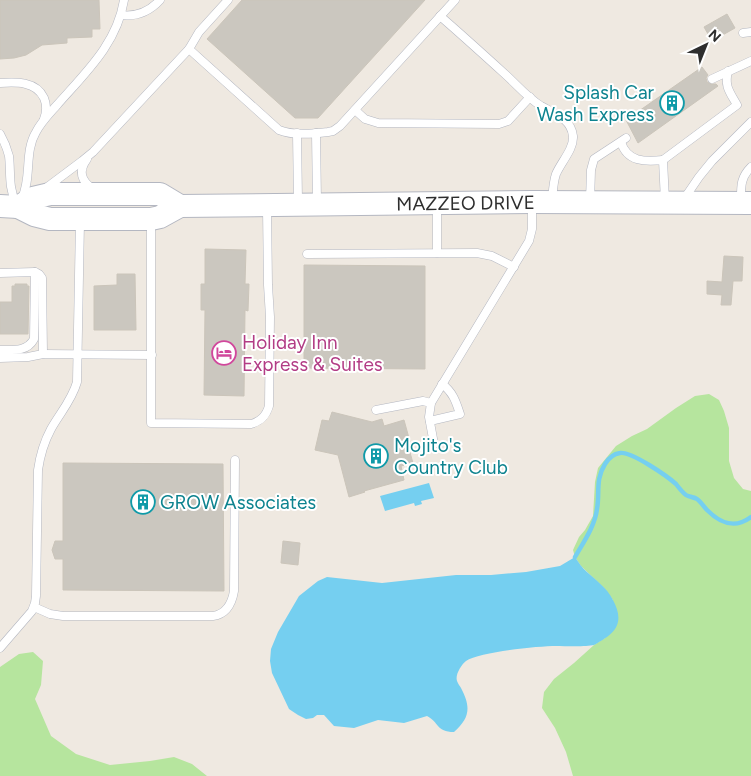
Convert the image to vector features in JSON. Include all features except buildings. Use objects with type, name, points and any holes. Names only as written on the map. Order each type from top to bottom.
[{"type":"main road","name":"MAZZEO DRIVE","points":[[17,204],[50,194],[160,194],[180,206]]},
{"type":"main road","name":"MAZZEO DRIVE","points":[[17,204],[34,215],[43,218],[80,220],[151,219],[160,217],[180,206],[542,202],[746,203]]},
{"type":"lane","points":[[17,204],[26,191],[28,184],[29,154],[35,132],[102,54],[115,31],[124,0]]},
{"type":"lane","points":[[121,15],[138,15],[151,8],[160,0]]},
{"type":"lane","points":[[17,204],[77,166],[92,152],[189,49],[199,32],[228,0]]},
{"type":"lane","points":[[189,49],[277,129],[286,133],[297,134],[328,132],[335,130],[355,110],[455,0]]},
{"type":"lane","points":[[434,444],[429,412],[431,403],[530,238],[542,202],[554,182],[573,137],[570,127],[564,119],[539,105],[440,16]]},
{"type":"lane","points":[[712,79],[751,61]]},
{"type":"lane","points":[[590,203],[591,170],[594,159],[624,140],[623,149],[628,155],[645,161],[663,160],[737,105],[728,91],[726,80],[728,71]]},
{"type":"lane","points":[[0,83],[24,83],[38,89],[46,104],[44,120]]},
{"type":"lane","points":[[355,110],[366,119],[378,123],[499,124],[508,121],[530,97]]},
{"type":"lane","points":[[673,203],[751,122]]},
{"type":"lane","points":[[308,204],[316,133]]},
{"type":"lane","points":[[0,134],[8,155],[10,186],[17,204]]},
{"type":"lane","points":[[297,134],[308,204]]},
{"type":"lane","points":[[92,152],[83,165],[82,176],[88,186],[105,194]]},
{"type":"lane","points":[[663,160],[673,203]]},
{"type":"lane","points":[[746,203],[742,183],[743,178],[751,167]]},
{"type":"lane","points":[[437,203],[437,253]]},
{"type":"lane","points":[[151,219],[151,423],[251,424],[263,418],[269,406],[270,318],[267,205]]},
{"type":"lane","points":[[0,648],[34,607],[36,596],[39,461],[48,436],[72,397],[78,376],[80,220]]},
{"type":"lane","points":[[307,254],[481,253],[492,256],[514,267]]},
{"type":"lane","points":[[0,273],[35,272],[41,276],[43,282],[43,354]]},
{"type":"lane","points":[[0,350],[23,349],[28,348],[32,344],[34,339],[35,272]]},
{"type":"lane","points":[[0,358],[28,357],[43,354],[152,355]]},
{"type":"lane","points":[[430,421],[460,414],[453,396],[442,384]]},
{"type":"lane","points":[[376,410],[423,401],[431,403]]},
{"type":"lane","points":[[34,607],[50,614],[63,616],[213,616],[221,614],[231,603],[234,591],[234,460]]},
{"type":"green space","points":[[709,394],[719,400],[724,411],[729,428],[729,461],[734,478],[743,489],[751,491],[751,776],[573,776],[566,752],[555,728],[542,708],[544,692],[554,679],[605,638],[613,600],[604,588],[581,566],[573,550],[593,516],[595,482],[598,468],[616,446],[647,429],[695,396]]},
{"type":"green space","points":[[33,652],[43,661],[41,685],[35,699],[51,736],[76,754],[110,765],[174,757],[192,764],[207,776],[0,776],[0,667],[19,654]]},
{"type":"water","points":[[429,483],[434,498],[421,501],[422,504],[415,506],[414,503],[385,511],[380,496]]},
{"type":"water","points":[[575,557],[584,569],[611,596],[618,616],[615,629],[607,637],[594,645],[523,648],[495,652],[466,661],[459,670],[457,682],[466,701],[467,712],[463,722],[454,732],[441,729],[427,716],[404,723],[378,720],[354,728],[334,726],[324,715],[317,715],[306,719],[289,709],[272,673],[271,649],[278,632],[299,596],[318,581],[327,577],[382,583],[456,575],[491,575],[526,572],[560,566]]},
{"type":"waterway","points":[[575,557],[594,522],[602,470],[609,459],[620,453],[632,456],[657,470],[676,484],[686,495],[697,499],[712,515],[723,522],[734,524],[751,517]]},
{"type":"place","name":"Splash Car Wash Express","points":[[672,103]]},
{"type":"place","name":"Holiday Inn Express & Suites","points":[[224,353]]},
{"type":"place","name":"Mojito's Country Club","points":[[376,456]]},
{"type":"place","name":"GROW Associates","points":[[143,502]]}]
